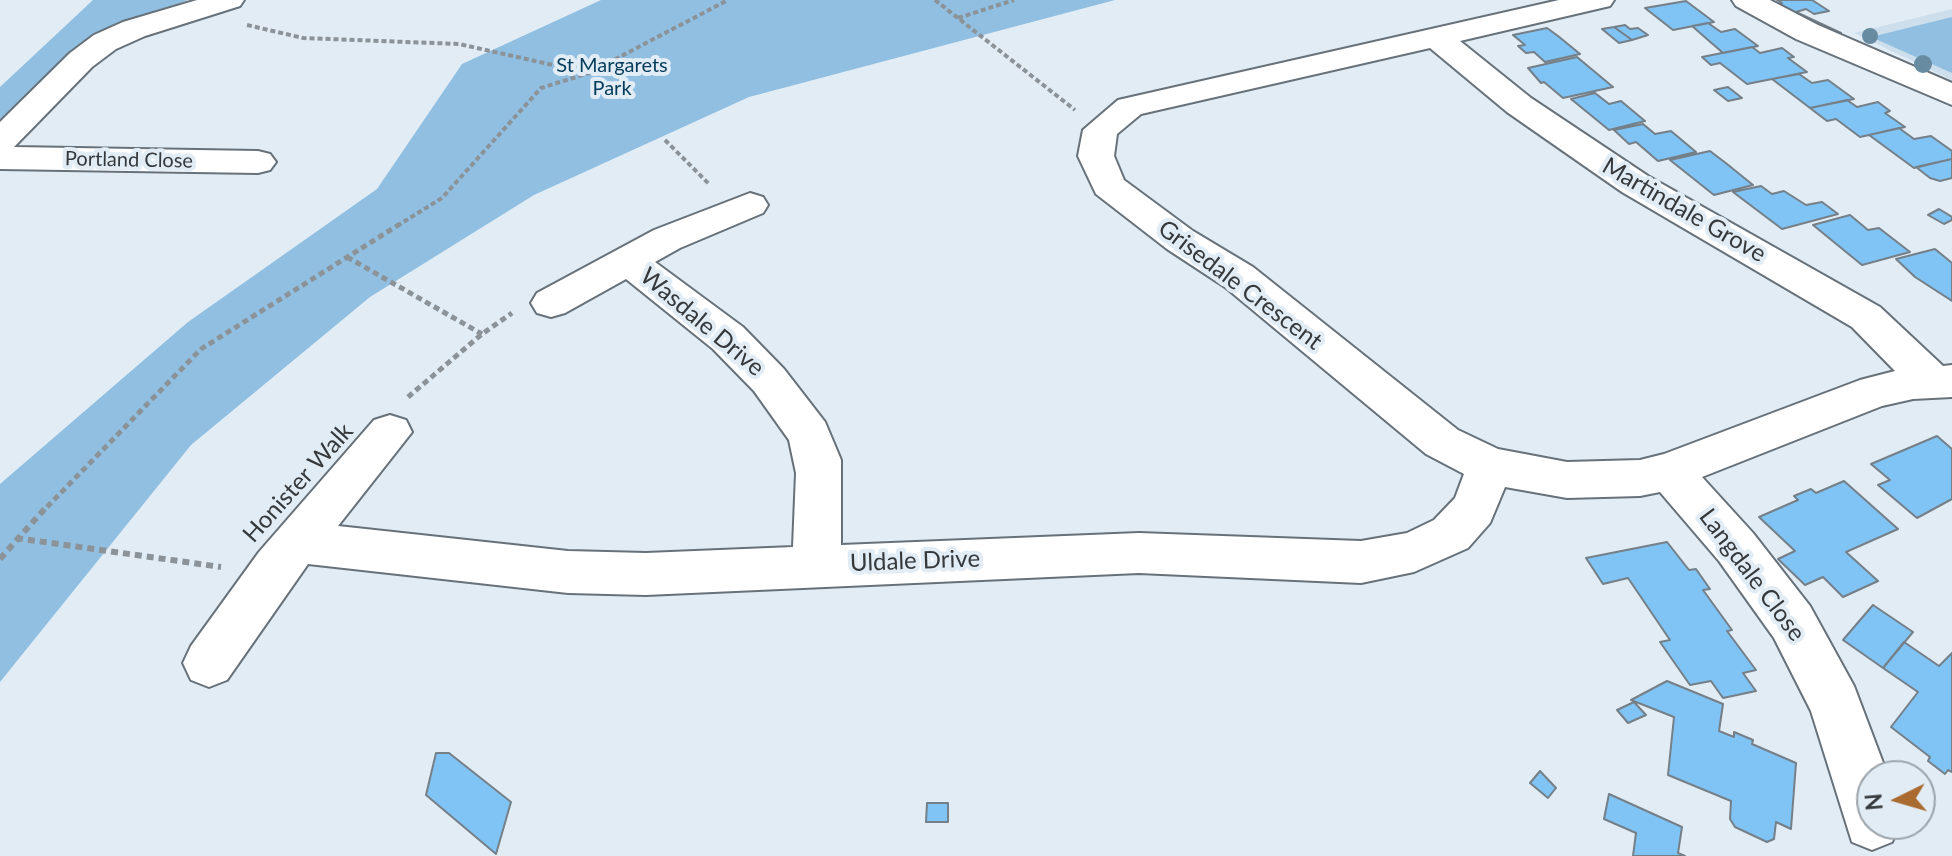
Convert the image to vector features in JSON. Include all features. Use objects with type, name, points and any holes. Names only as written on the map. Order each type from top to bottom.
[{"type":"street","name":"Grisedale Crescent","points":[[1599,0],[1130,107],[1100,130],[1096,156],[1109,186],[1180,240],[1239,277],[1442,442],[1490,466],[1567,480],[1640,478],[1669,471],[1857,397],[1893,386],[1942,381]]},
{"type":"street","points":[[1747,0],[1807,32],[1952,95]]},
{"type":"street","points":[[0,142],[81,60],[105,42],[134,29],[214,4]]},
{"type":"street","name":"Martindale Grove","points":[[1436,37],[1519,105],[1635,184],[1866,317],[1942,381]]},
{"type":"street","name":"Portland Close","points":[[0,158],[258,161]]},
{"type":"street","points":[[536,305],[667,239],[733,198]]},
{"type":"street","name":"Wasdale Drive","points":[[627,260],[728,338],[787,400],[809,434],[819,473],[816,565]]},
{"type":"street","points":[[209,663],[253,597],[394,418]]},
{"type":"street","name":"Uldale Drive","points":[[296,542],[568,572],[690,574],[816,565],[1139,553],[1385,560],[1414,552],[1451,534],[1474,509],[1490,466]]},
{"type":"street","name":"Langdale Close","points":[[1669,471],[1736,547],[1798,632],[1835,704],[1856,762]]},
{"type":"path","points":[[0,559],[16,538],[201,349],[442,198],[541,88],[589,73],[728,0]]},
{"type":"path","points":[[935,0],[1085,118]]},
{"type":"path","points":[[958,18],[1014,0]]},
{"type":"path","points":[[214,4],[226,21],[303,38],[459,44],[589,73]]},
{"type":"path","points":[[665,140],[733,198]]},
{"type":"path","points":[[347,257],[482,334]]},
{"type":"path","points":[[394,418],[482,334],[536,305]]},
{"type":"path","name":"Honister Walk","points":[[16,538],[230,569]]},
{"type":"shaded area","points":[[1952,9],[1952,80],[1854,33]]},
{"type":"green space","points":[[93,0],[188,0],[86,40],[0,125],[0,87]]},
{"type":"green space","name":"St Margarets Park","points":[[601,0],[1115,0],[749,97],[534,195],[370,297],[191,445],[0,682],[0,484],[188,322],[377,189],[462,64]]},
{"type":"green space","points":[[1952,17],[1952,73],[1871,37]]},
{"type":"building","points":[[1777,0],[1812,0],[1829,11],[1814,14],[1806,9],[1796,12],[1841,33],[1834,36],[1769,6],[1782,3]]},
{"type":"building","points":[[1686,1],[1714,22],[1673,30],[1645,8]]},
{"type":"building","points":[[1708,23],[1721,32],[1735,29],[1758,46],[1723,53],[1692,26]]},
{"type":"building","points":[[1625,25],[1630,29],[1638,28],[1648,35],[1632,40],[1614,27]]},
{"type":"building","points":[[1614,27],[1632,40],[1619,43],[1602,29]]},
{"type":"building","points":[[1547,28],[1580,54],[1545,62],[1534,52],[1526,53],[1518,46],[1525,45],[1513,35]]},
{"type":"building","points":[[1752,47],[1760,53],[1782,48],[1794,57],[1788,58],[1807,72],[1747,84],[1720,63],[1711,65],[1702,57]]},
{"type":"building","points":[[1577,57],[1613,87],[1563,98],[1544,82],[1541,83],[1528,68]]},
{"type":"building","points":[[1799,74],[1812,83],[1828,80],[1854,99],[1810,108],[1772,79]]},
{"type":"building","points":[[1728,87],[1742,98],[1728,101],[1714,90]]},
{"type":"building","points":[[1595,93],[1609,104],[1621,101],[1645,121],[1609,130],[1571,99]]},
{"type":"building","points":[[1847,100],[1857,107],[1878,102],[1890,111],[1885,113],[1905,127],[1860,137],[1836,119],[1827,121],[1810,108]]},
{"type":"building","points":[[1643,124],[1655,134],[1671,131],[1696,152],[1658,161],[1636,142],[1629,144],[1614,130]]},
{"type":"building","points":[[1899,128],[1914,139],[1931,136],[1952,151],[1952,159],[1914,168],[1869,135]]},
{"type":"building","points":[[1710,151],[1753,185],[1714,195],[1670,160]]},
{"type":"building","points":[[1952,159],[1952,178],[1940,181],[1930,178],[1916,167]]},
{"type":"building","points":[[1761,186],[1772,194],[1784,191],[1806,205],[1822,202],[1838,214],[1782,229],[1733,192]]},
{"type":"building","points":[[1939,209],[1952,220],[1944,224],[1928,215]]},
{"type":"building","points":[[1850,215],[1868,230],[1879,228],[1910,252],[1862,265],[1813,225]]},
{"type":"building","points":[[1935,249],[1952,263],[1952,301],[1915,277],[1896,259]]},
{"type":"building","points":[[1937,436],[1952,449],[1952,499],[1917,518],[1878,485],[1890,480],[1871,464]]},
{"type":"building","points":[[1844,481],[1898,529],[1846,552],[1878,581],[1843,597],[1823,577],[1805,585],[1778,559],[1795,551],[1759,517],[1798,500],[1794,496],[1811,489],[1816,493]]},
{"type":"building","points":[[1667,542],[1689,570],[1696,569],[1710,589],[1703,590],[1732,630],[1727,631],[1756,670],[1743,673],[1756,691],[1723,698],[1711,681],[1690,685],[1660,642],[1670,640],[1628,578],[1603,584],[1586,558]]},
{"type":"building","points":[[1873,605],[1913,632],[1883,668],[1843,640]]},
{"type":"building","points":[[1904,642],[1939,666],[1952,653],[1952,772],[1948,770],[1945,774],[1936,767],[1936,760],[1928,760],[1930,757],[1891,727],[1918,692],[1883,668]]},
{"type":"building","points":[[1667,681],[1723,704],[1719,731],[1734,737],[1734,732],[1753,740],[1752,744],[1796,763],[1791,829],[1776,822],[1774,839],[1767,842],[1735,827],[1730,819],[1731,801],[1668,775],[1674,717],[1631,700]]},
{"type":"building","points":[[1634,702],[1646,715],[1628,723],[1617,710]]},
{"type":"building","points":[[436,753],[449,753],[511,802],[496,854],[426,795]]},
{"type":"building","points":[[1540,771],[1556,788],[1548,798],[1530,783]]},
{"type":"building","points":[[1609,794],[1682,827],[1678,853],[1685,856],[1633,856],[1636,833],[1604,819]]},
{"type":"building","points":[[927,803],[948,803],[948,822],[926,822]]}]
